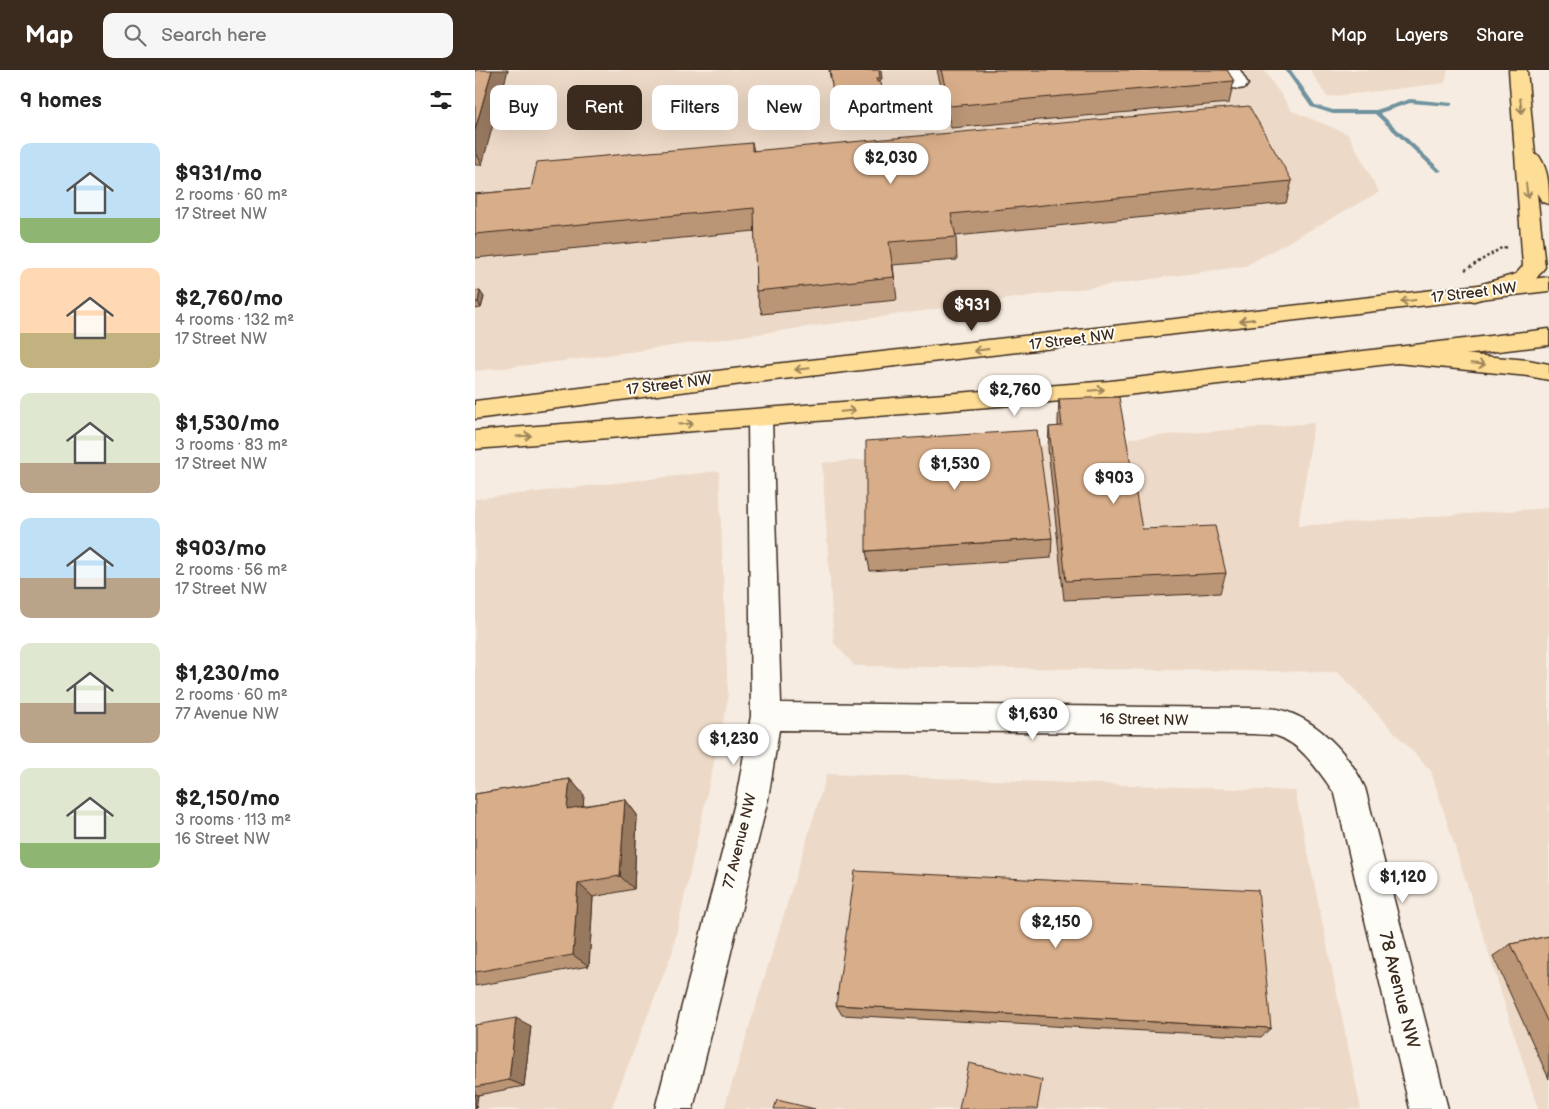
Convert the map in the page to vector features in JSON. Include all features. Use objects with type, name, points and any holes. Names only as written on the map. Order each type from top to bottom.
[{"type":"main road","points":[[1474,294],[1524,279],[1534,267],[1518,70]]},
{"type":"main road","points":[[1525,142],[1549,198]]},
{"type":"main road","name":"17 Street NW","points":[[475,410],[757,374],[1549,284]]},
{"type":"main road","points":[[475,440],[760,419],[1110,389],[1549,337]]},
{"type":"main road","points":[[1395,356],[1528,368],[1549,372]]},
{"type":"street","name":"77 Avenue NW","points":[[674,1109],[752,799],[766,716],[760,419]]},
{"type":"street","name":"16 Street NW","points":[[766,716],[1253,721],[1280,724],[1308,738]]},
{"type":"street","name":"78 Avenue NW","points":[[1308,738],[1324,752],[1349,788],[1429,1109]]},
{"type":"shaded area","points":[[475,70],[1264,70],[1292,111],[1348,134],[1379,192],[1245,266],[564,361],[475,371]]},
{"type":"shaded area","points":[[1310,70],[1448,70],[1445,83],[1327,97]]},
{"type":"shaded area","points":[[1314,423],[1298,526],[1549,508],[1549,1109],[1538,1109],[1431,771],[1338,672],[855,666],[834,643],[822,463]]},
{"type":"shaded area","points":[[719,471],[728,699],[672,953],[611,1109],[475,1109],[475,499]]},
{"type":"shaded area","points":[[827,774],[1295,791],[1361,1109],[724,1109]]},
{"type":"building","points":[[475,70],[492,70],[475,130]]},
{"type":"building","points":[[830,70],[879,70],[880,78],[876,78],[877,82],[881,82],[881,85],[832,85]]},
{"type":"building","points":[[941,70],[1227,70],[1234,81],[951,106],[951,85],[945,85]]},
{"type":"building","points":[[1249,106],[1292,181],[951,214],[956,237],[889,242],[894,277],[756,291],[754,208],[475,234],[475,194],[531,189],[537,162],[752,143],[752,151]]},
{"type":"building","points":[[475,291],[480,291],[478,302],[475,302]]},
{"type":"building","points":[[1119,397],[1142,529],[1215,526],[1226,573],[1066,581],[1049,427],[1062,426],[1059,399]]},
{"type":"building","points":[[1037,430],[1052,538],[866,551],[866,441]]},
{"type":"building","points":[[570,779],[567,809],[625,799],[620,876],[578,883],[573,955],[475,972],[475,794]]},
{"type":"building","points":[[855,871],[1258,890],[1271,1028],[836,1005]]},
{"type":"building","points":[[1549,936],[1549,1025],[1511,944]]},
{"type":"building","points":[[516,1018],[509,1080],[475,1087],[475,1025]]},
{"type":"building","points":[[969,1063],[1042,1080],[1037,1109],[959,1109]]},
{"type":"building","points":[[777,1100],[815,1109],[774,1109]]},
{"type":"waterway","points":[[1288,70],[1313,106],[1333,112],[1376,112]]},
{"type":"waterway","points":[[1376,112],[1410,101],[1450,104]]},
{"type":"waterway","points":[[1376,112],[1439,171]]}]
